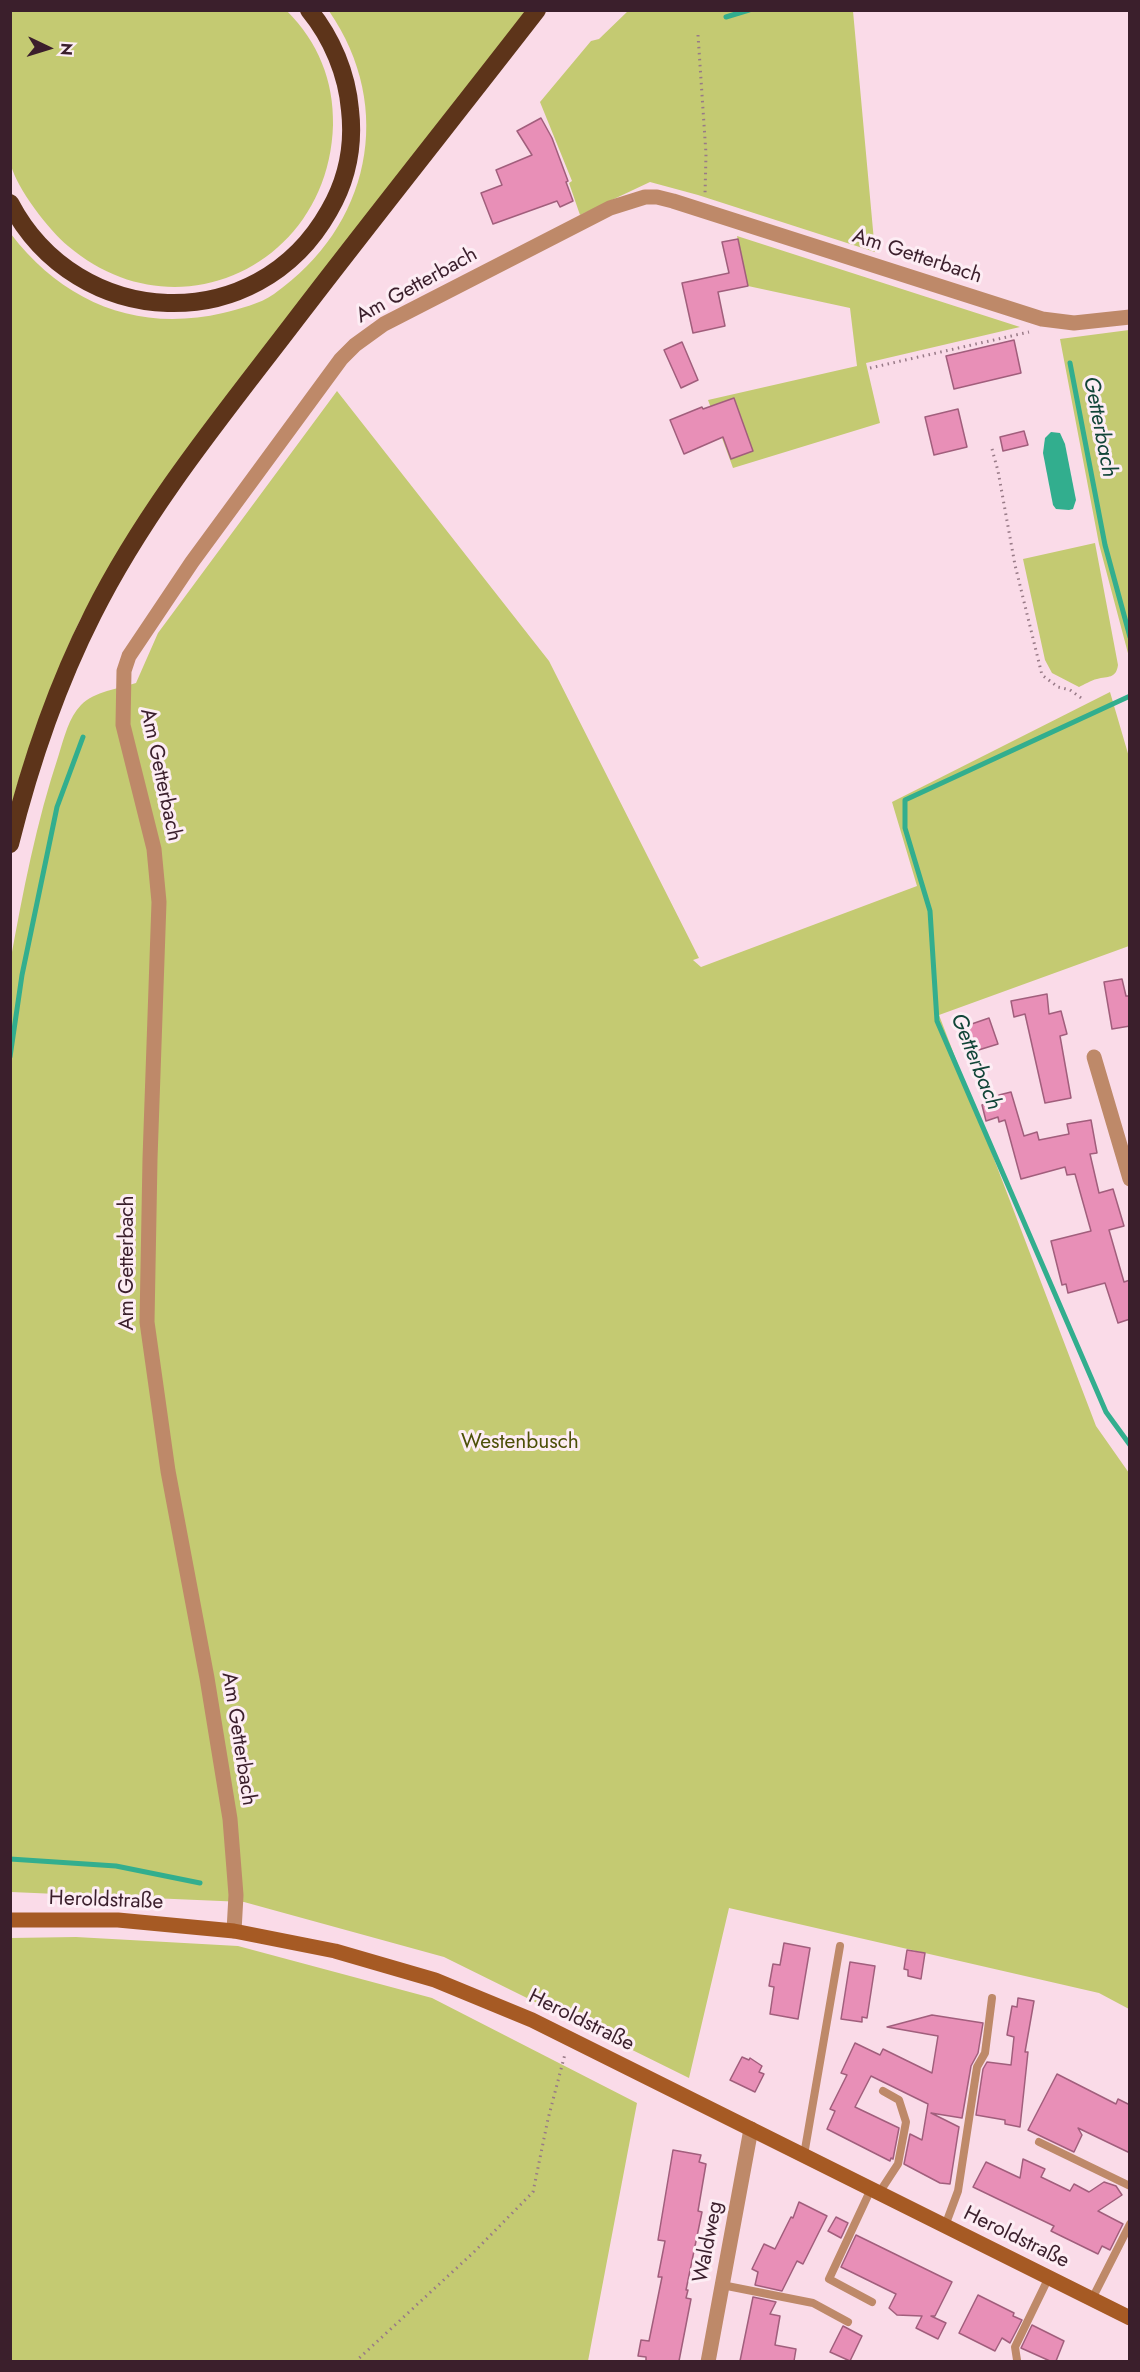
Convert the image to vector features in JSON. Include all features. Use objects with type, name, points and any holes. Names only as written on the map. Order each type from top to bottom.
[{"type":"highway","points":[[10,203],[26,227],[54,258],[87,282],[124,297],[160,303],[201,302],[218,298],[269,276],[299,251],[320,227],[335,201],[347,166],[351,122],[343,75],[327,36],[309,10]]},
{"type":"highway","points":[[10,844],[35,751],[61,682],[93,612],[144,527],[247,384],[537,10]]},
{"type":"main road","name":"Heroldstraße","points":[[10,1920],[118,1920],[234,1931],[335,1951],[435,1980],[532,2020],[1130,2318]]},
{"type":"street","name":"Am Getterbach","points":[[234,1931],[236,1895],[230,1819],[207,1678],[168,1471],[147,1322],[159,902],[154,849],[123,725],[124,671],[129,656],[192,562],[341,359],[355,345],[394,319],[593,216],[631,200],[657,197],[1042,319],[1074,323],[1130,317]]},
{"type":"street","points":[[1094,1057],[1130,1179]]},
{"type":"street","name":"Waldweg","points":[[708,2361],[751,2129]]},
{"type":"lane","points":[[804,2155],[840,1946]]},
{"type":"lane","points":[[945,2226],[958,2192],[977,2067],[985,2053],[992,1998]]},
{"type":"lane","points":[[872,2302],[829,2279],[875,2191],[898,2164],[906,2122],[899,2100],[883,2091]]},
{"type":"lane","points":[[1039,2142],[1130,2186]]},
{"type":"lane","points":[[1092,2299],[1130,2224]]},
{"type":"lane","points":[[1017,2361],[1015,2347],[1049,2277]]},
{"type":"lane","points":[[722,2285],[813,2303],[848,2322]]},
{"type":"path","points":[[698,35],[706,154],[705,211]]},
{"type":"path","points":[[870,368],[1032,332]]},
{"type":"path","points":[[992,449],[1015,565],[1042,675],[1058,687],[1070,690],[1084,700]]},
{"type":"path","points":[[355,2361],[475,2252],[533,2192],[548,2119],[569,2038]]},
{"type":"green space","points":[[10,11],[287,11],[307,36],[322,63],[333,109],[333,125],[325,174],[305,216],[276,249],[240,272],[198,285],[154,286],[110,273],[68,246],[35,208],[20,186],[11,165],[9,149]]},
{"type":"green space","points":[[329,11],[527,11],[81,618],[42,711],[11,807],[11,234],[54,278],[78,294],[132,315],[161,319],[191,318],[242,308],[274,294],[307,267],[333,235],[351,201],[363,164],[366,126],[362,87],[350,48]]},
{"type":"green space","points":[[628,11],[853,11],[875,252],[698,195],[650,182],[580,215],[569,183],[572,181],[540,102],[591,41],[599,39]]},
{"type":"green space","points":[[737,236],[1020,327],[866,363],[880,423],[733,468],[708,400],[857,366],[850,308],[748,286]]},
{"type":"green space","points":[[1130,330],[1129,657],[1099,544],[1060,339]]},
{"type":"green space","name":"Westenbusch","points":[[337,391],[549,661],[699,958],[693,960],[701,967],[917,886],[892,802],[1110,692],[1129,757],[1129,946],[939,1015],[1096,1426],[1129,1473],[1129,2009],[1099,1993],[729,1908],[689,2078],[444,1957],[244,1902],[11,1892],[10,963],[31,858],[43,806],[73,715],[93,696],[136,683],[158,633]]},
{"type":"green space","points":[[1095,543],[1118,665],[1113,675],[1079,687],[1052,673],[1045,660],[1023,559]]},
{"type":"green space","points":[[76,1937],[238,1946],[432,1998],[637,2103],[588,2361],[11,2361],[11,1938]]},
{"type":"shaded area","points":[[1051,432],[1060,433],[1065,444],[1076,500],[1073,509],[1056,509],[1053,505],[1043,453],[1045,438]]},
{"type":"building","points":[[541,118],[552,138],[573,201],[560,207],[557,201],[493,224],[481,193],[502,185],[496,170],[532,155],[517,131]]},
{"type":"building","points":[[738,239],[748,286],[718,292],[725,326],[693,333],[682,283],[729,273],[722,242]]},
{"type":"building","points":[[1014,340],[1021,373],[954,389],[946,356]]},
{"type":"building","points":[[682,342],[698,380],[681,388],[664,350]]},
{"type":"building","points":[[734,398],[753,451],[731,459],[723,437],[684,454],[670,420],[702,407],[703,409]]},
{"type":"building","points":[[958,409],[967,447],[934,455],[925,417]]},
{"type":"building","points":[[1024,431],[1028,445],[1003,451],[1000,437]]},
{"type":"building","points":[[1122,979],[1126,996],[1130,996],[1130,1026],[1112,1029],[1104,982]]},
{"type":"building","points":[[1047,994],[1049,1014],[1061,1011],[1067,1034],[1060,1036],[1071,1098],[1045,1103],[1025,1014],[1014,1017],[1011,1001]]},
{"type":"building","points":[[989,1018],[998,1044],[972,1052],[963,1027]]},
{"type":"building","points":[[1011,1092],[1024,1136],[1037,1132],[1039,1140],[1069,1134],[1067,1124],[1091,1120],[1097,1153],[1090,1154],[1099,1193],[1113,1189],[1124,1226],[1109,1230],[1124,1282],[1130,1280],[1130,1319],[1118,1323],[1105,1283],[1068,1293],[1066,1284],[1062,1285],[1051,1241],[1091,1231],[1075,1174],[1067,1175],[1065,1167],[1021,1179],[1005,1120],[999,1122],[998,1117],[986,1121],[982,1105],[1000,1100],[999,1095]]},
{"type":"building","points":[[784,1943],[810,1948],[798,2019],[770,2014],[774,1987],[769,1986],[773,1964],[780,1965]]},
{"type":"building","points":[[907,1950],[925,1953],[921,1979],[908,1976],[908,1970],[904,1969]]},
{"type":"building","points":[[850,1962],[875,1966],[867,2018],[862,2017],[862,2022],[841,2019]]},
{"type":"building","points":[[1018,1998],[1034,2001],[1025,2052],[1028,2052],[1020,2127],[1005,2124],[1005,2120],[976,2115],[983,2069],[987,2062],[1011,2065],[1014,2037],[1007,2035],[1012,2006],[1017,2007]]},
{"type":"building","points":[[932,2015],[983,2023],[978,2053],[971,2066],[962,2118],[931,2113],[959,2127],[950,2184],[940,2183],[904,2164],[910,2134],[922,2140],[928,2104],[871,2076],[855,2107],[899,2128],[893,2159],[891,2158],[890,2161],[827,2129],[835,2111],[830,2109],[847,2075],[841,2073],[855,2043],[880,2055],[883,2049],[932,2073],[938,2036],[887,2027]]},
{"type":"building","points":[[742,2057],[749,2060],[750,2058],[762,2066],[759,2072],[764,2074],[755,2092],[730,2080]]},
{"type":"building","points":[[1057,2074],[1116,2104],[1118,2099],[1130,2105],[1130,2153],[1078,2128],[1082,2135],[1074,2152],[1028,2130]]},
{"type":"building","points":[[673,2150],[701,2155],[699,2162],[706,2164],[698,2211],[702,2212],[686,2290],[688,2290],[686,2298],[691,2299],[679,2361],[646,2361],[646,2357],[638,2356],[641,2340],[649,2341],[662,2277],[658,2277],[665,2241],[658,2240]]},
{"type":"building","points":[[1023,2159],[1045,2169],[1041,2177],[1070,2191],[1074,2184],[1089,2192],[1104,2182],[1116,2186],[1122,2195],[1098,2211],[1123,2224],[1110,2250],[1102,2246],[1098,2254],[1051,2231],[1054,2226],[973,2187],[986,2162],[1020,2178]]},
{"type":"building","points":[[799,2202],[827,2216],[803,2264],[797,2261],[782,2291],[755,2285],[758,2272],[752,2269],[764,2244],[775,2249],[791,2217],[793,2218]]},
{"type":"building","points":[[836,2217],[848,2223],[841,2238],[828,2231]]},
{"type":"building","points":[[856,2235],[952,2282],[935,2316],[931,2316],[946,2323],[938,2339],[916,2328],[922,2316],[897,2315],[889,2308],[896,2294],[841,2267]]},
{"type":"building","points":[[978,2295],[1014,2313],[1013,2316],[1022,2320],[1010,2343],[1002,2338],[995,2351],[959,2333]]},
{"type":"building","points":[[753,2297],[776,2302],[770,2314],[780,2316],[775,2345],[796,2349],[794,2361],[740,2361]]},
{"type":"building","points":[[1032,2325],[1064,2341],[1056,2361],[1050,2361],[1021,2348]]},
{"type":"building","points":[[843,2326],[862,2336],[850,2361],[830,2352]]},
{"type":"waterway","points":[[726,17],[749,10]]},
{"type":"waterway","name":"Getterbach","points":[[1070,363],[1105,545],[1130,637]]},
{"type":"waterway","name":"Getterbach","points":[[1130,696],[905,800],[905,828],[930,911],[937,1021],[1106,1412],[1130,1445]]},
{"type":"waterway","points":[[10,1057],[22,975],[57,807],[83,737]]},
{"type":"waterway","points":[[10,1859],[116,1866],[200,1883]]}]
